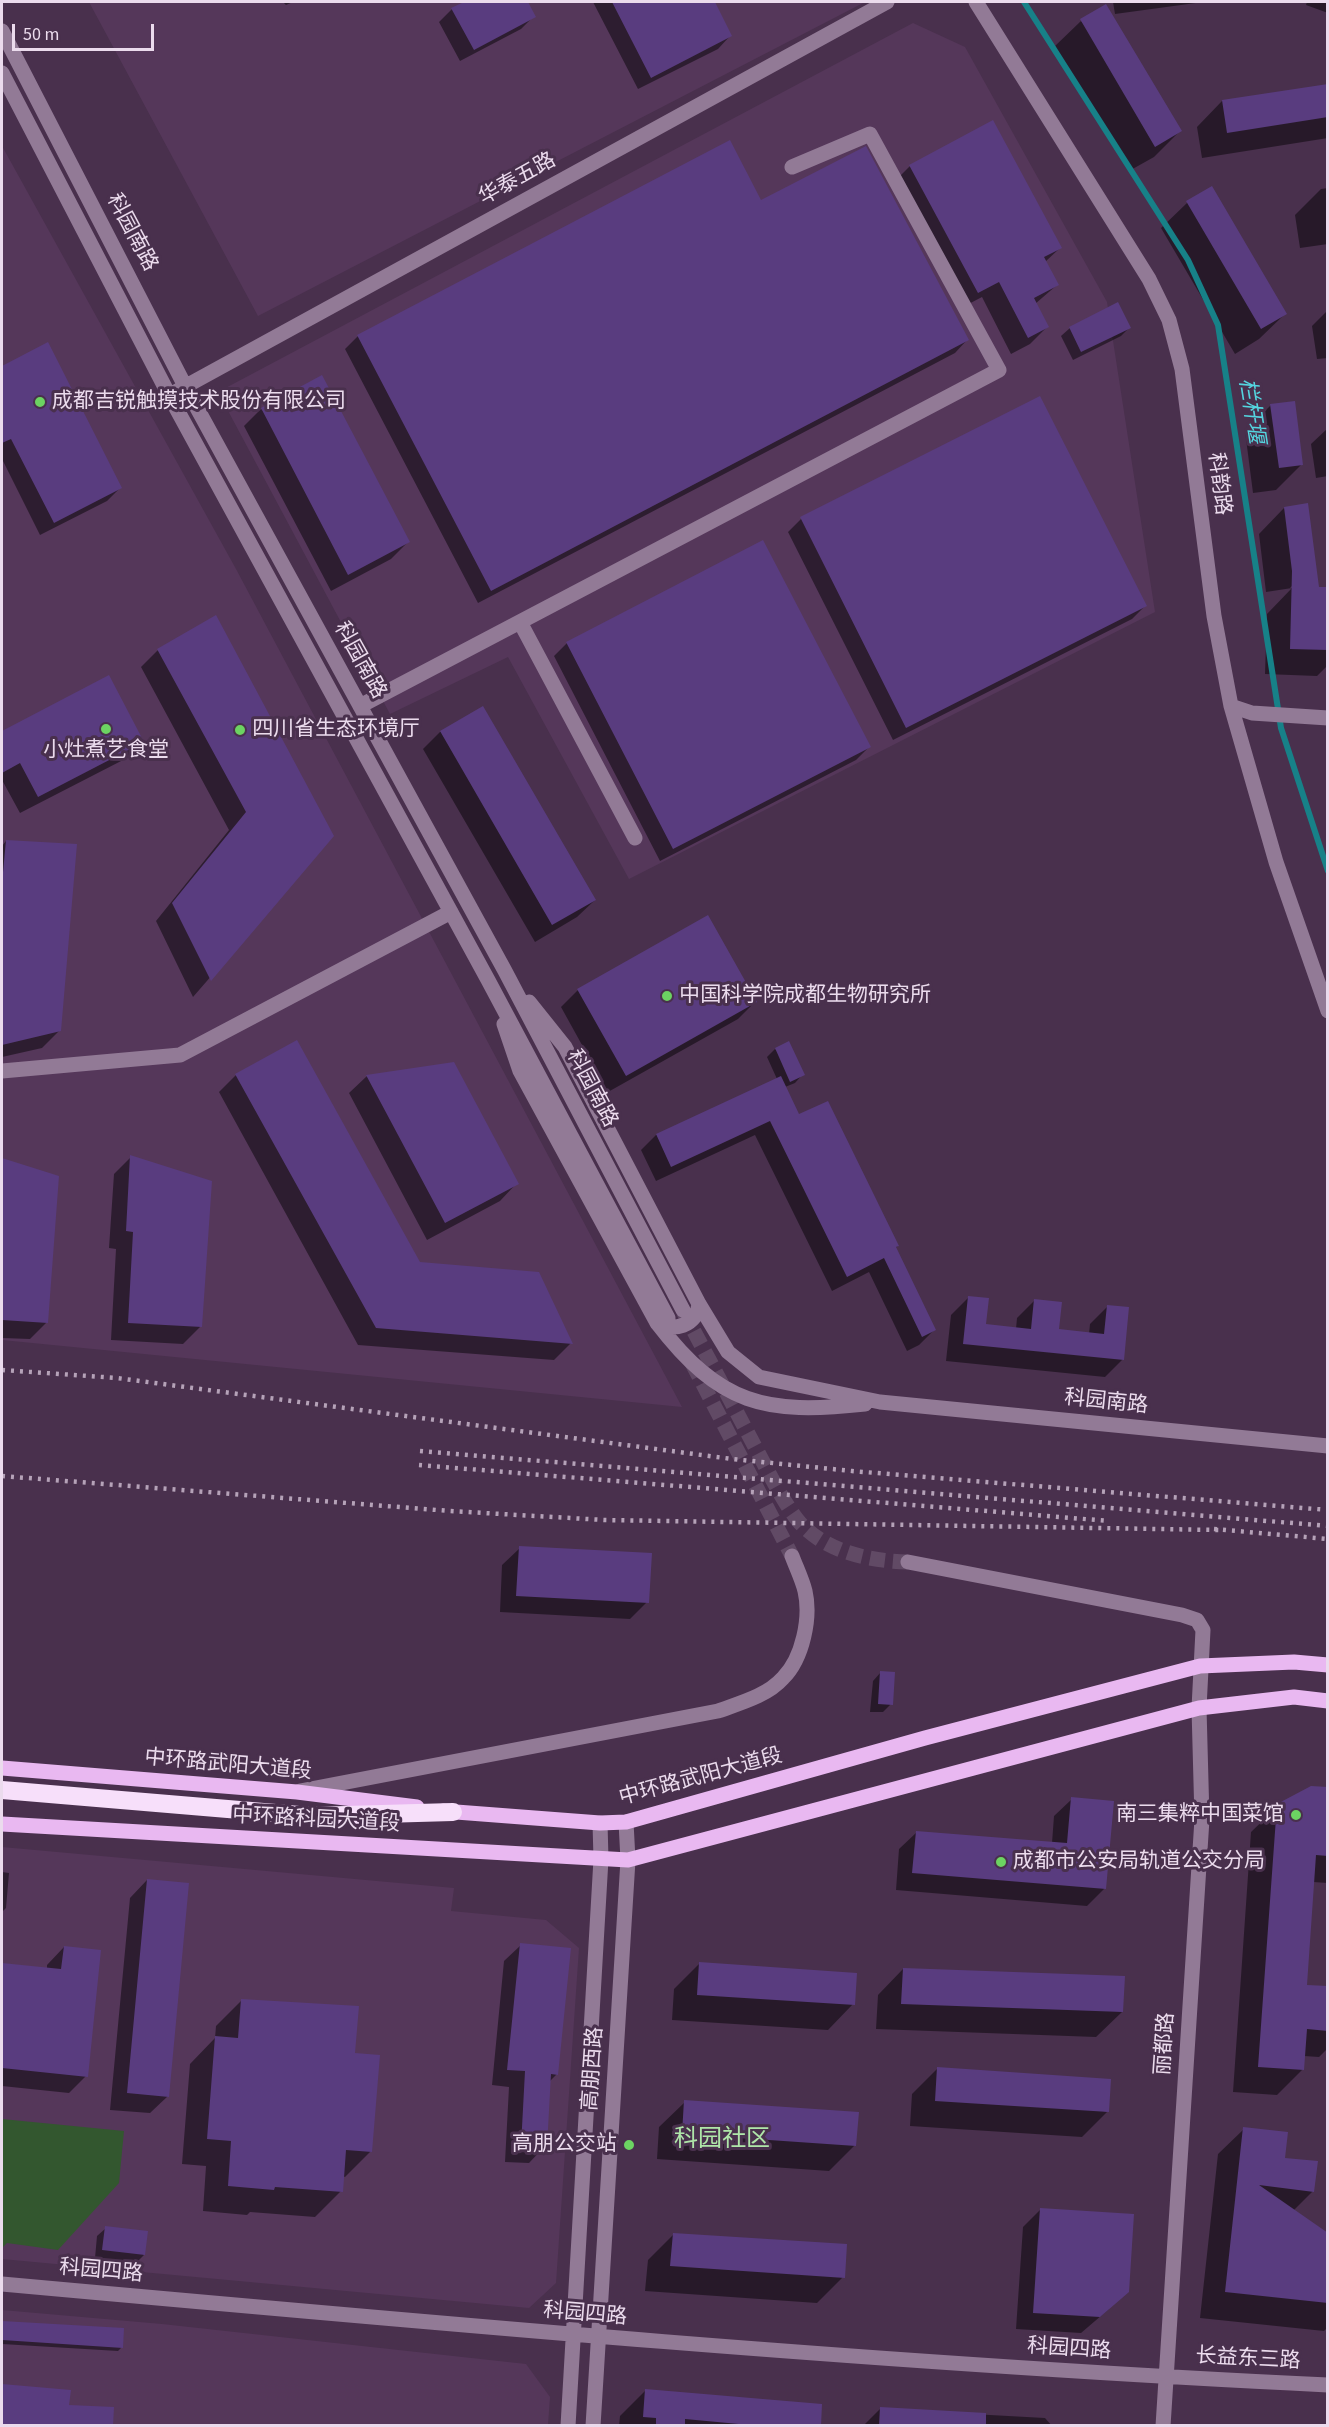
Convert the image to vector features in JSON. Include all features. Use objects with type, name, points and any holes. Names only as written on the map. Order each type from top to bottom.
[{"type":"highway","points":[[2,1790],[311,1816],[453,1812]]},
{"type":"main road","name":"中环路武阳大道段","points":[[2,1768],[297,1792],[453,1812],[600,1823],[626,1822],[914,1741],[1200,1666],[1294,1662],[1328,1665]]},
{"type":"main road","points":[[628,1860],[1199,1708],[1294,1697],[1328,1701]]},
{"type":"main road","name":"中环路科园大道段","points":[[2,1824],[628,1860]]},
{"type":"street","name":"华泰五路","points":[[169,395],[887,2]]},
{"type":"street","name":"科韵路","points":[[976,2],[1149,279],[1169,320],[1182,369],[1214,616],[1231,706],[1276,862],[1328,1011]]},
{"type":"street","name":"科园南路","points":[[2,31],[186,386],[505,971],[683,1310]]},
{"type":"street","name":"科园南路","points":[[2,73],[169,395],[488,980],[663,1320],[682,1354],[702,1375],[718,1386],[753,1402],[786,1407],[827,1408],[880,1402],[1328,1446]]},
{"type":"street","points":[[360,706],[999,370],[870,134],[792,167]]},
{"type":"street","points":[[520,622],[634,838]]},
{"type":"street","points":[[1231,706],[1252,713],[1328,718]]},
{"type":"street","points":[[2,1071],[180,1055],[451,912]]},
{"type":"street","points":[[505,971],[565,1047],[699,1304],[728,1352],[759,1377],[880,1402]]},
{"type":"street","points":[[663,1320],[666,1328],[677,1328],[695,1316],[699,1304]]},
{"type":"street","points":[[297,1792],[718,1711],[756,1697],[784,1678],[797,1654],[807,1625],[805,1591],[792,1556]]},
{"type":"street","name":"丽都路","points":[[908,1562],[1182,1616],[1197,1620],[1203,1630],[1199,1708],[1202,1819],[1163,2426]]},
{"type":"street","name":"高朋西路","points":[[593,2426],[628,1860],[626,1822]]},
{"type":"street","name":"高朋西路","points":[[568,2426],[601,1859],[600,1823]]},
{"type":"street","name":"科园四路","points":[[2,2284],[598,2338],[1166,2378]]},
{"type":"street","name":"长益东三路","points":[[1166,2378],[1328,2385]]},
{"type":"shaded area","points":[[89,2],[865,2],[258,316]]},
{"type":"shaded area","points":[[913,23],[965,47],[1107,302],[1155,612],[629,879],[508,657],[390,714],[218,392]]},
{"type":"shaded area","points":[[2,146],[236,569],[682,1407],[2,1340]]},
{"type":"shaded area","points":[[2,1847],[454,1888],[451,1911],[546,1920],[579,1948],[556,2283],[529,2308],[2,2259]]},
{"type":"shaded area","points":[[2,2310],[162,2324],[526,2364],[550,2397],[548,2425],[2,2425]]},
{"type":"green space","points":[[2,2119],[124,2131],[119,2183],[58,2250],[7,2243],[2,2248]]},
{"type":"building","points":[[464,2],[528,2],[536,17],[474,50],[451,8]]},
{"type":"building","points":[[612,2],[715,2],[732,36],[651,78]]},
{"type":"building","points":[[1106,4],[1182,131],[1155,147],[1080,19]]},
{"type":"building","points":[[1328,84],[1328,117],[1227,133],[1222,100]]},
{"type":"building","points":[[993,120],[1062,248],[1044,257],[1059,285],[1034,298],[1049,327],[1028,338],[999,282],[978,293],[909,165]]},
{"type":"building","points":[[730,140],[761,200],[866,146],[969,340],[491,591],[357,335]]},
{"type":"building","points":[[1212,186],[1287,314],[1261,329],[1186,201]]},
{"type":"building","points":[[1118,302],[1131,328],[1081,352],[1069,327]]},
{"type":"building","name":"成都吉锐触摸技术股份有限公司","points":[[48,342],[122,488],[54,523],[11,439],[2,443],[2,366]]},
{"type":"building","points":[[322,375],[410,542],[348,575],[261,408]]},
{"type":"building","points":[[1040,396],[1147,606],[906,728],[800,517]]},
{"type":"building","points":[[1295,401],[1303,465],[1279,468],[1270,404]]},
{"type":"building","points":[[1308,503],[1319,587],[1328,587],[1328,650],[1290,649],[1292,571],[1284,507]]},
{"type":"building","points":[[763,540],[871,747],[673,849],[566,642]]},
{"type":"building","name":"四川省生态环境厅","points":[[216,615],[334,836],[211,981],[172,903],[246,812],[157,649]]},
{"type":"building","points":[[109,675],[144,742],[38,797],[20,763],[2,773],[2,731]]},
{"type":"building","points":[[483,706],[596,900],[552,925],[440,731]]},
{"type":"building","points":[[6,840],[77,844],[61,1031],[2,1045],[2,883]]},
{"type":"building","name":"中国科学院成都生物研究所","points":[[708,915],[757,1002],[626,1076],[577,989]]},
{"type":"building","points":[[297,1040],[420,1262],[539,1272],[573,1344],[376,1328],[235,1074]]},
{"type":"building","points":[[789,1041],[805,1075],[790,1082],[775,1048]]},
{"type":"building","points":[[454,1062],[519,1184],[445,1223],[366,1075]]},
{"type":"building","points":[[781,1076],[799,1114],[828,1101],[899,1246],[896,1247],[936,1330],[922,1337],[884,1258],[847,1277],[770,1121],[671,1167],[656,1134]]},
{"type":"building","points":[[130,1155],[212,1181],[202,1327],[128,1323],[133,1232],[126,1231]]},
{"type":"building","points":[[2,1158],[59,1176],[48,1323],[2,1320]]},
{"type":"building","points":[[968,1296],[989,1298],[986,1324],[1031,1329],[1034,1299],[1062,1302],[1059,1329],[1104,1334],[1107,1305],[1129,1307],[1124,1360],[963,1344]]},
{"type":"building","points":[[519,1546],[652,1553],[649,1603],[516,1596]]},
{"type":"building","points":[[880,1671],[895,1672],[893,1705],[878,1704]]},
{"type":"building","points":[[1311,1786],[1328,1787],[1328,1856],[1316,1855],[1307,1985],[1328,1986],[1328,2031],[1307,2029],[1304,2070],[1258,2067],[1277,1804]]},
{"type":"building","points":[[1071,1797],[1114,1801],[1106,1889],[912,1873],[916,1831],[1067,1843]]},
{"type":"building","points":[[147,1879],[189,1883],[169,2097],[127,2093]]},
{"type":"building","points":[[520,1943],[571,1948],[558,2075],[551,2074],[547,2147],[521,2146],[525,2071],[507,2070]]},
{"type":"building","points":[[64,1946],[101,1950],[88,2077],[2,2068],[2,1963],[61,1969]]},
{"type":"building","points":[[699,1962],[857,1973],[855,2005],[697,1995]]},
{"type":"building","points":[[903,1968],[1125,1976],[1123,2012],[901,2004]]},
{"type":"building","points":[[241,1999],[359,2006],[355,2053],[380,2055],[372,2152],[346,2150],[343,2192],[228,2186],[231,2141],[207,2139],[215,2036],[238,2038]]},
{"type":"building","points":[[937,2067],[1111,2079],[1109,2112],[935,2101]]},
{"type":"building","points":[[684,2100],[859,2112],[856,2146],[682,2134]]},
{"type":"building","points":[[1243,2127],[1288,2132],[1285,2158],[1318,2161],[1314,2192],[1259,2185],[1328,2233],[1328,2303],[1225,2292]]},
{"type":"building","points":[[1040,2208],[1134,2214],[1129,2292],[1100,2317],[1033,2313]]},
{"type":"building","points":[[105,2226],[148,2231],[145,2255],[102,2250]]},
{"type":"building","points":[[673,2233],[847,2244],[845,2278],[670,2266]]},
{"type":"building","points":[[2,2321],[124,2328],[123,2348],[2,2340]]},
{"type":"building","points":[[2,2384],[71,2390],[69,2405],[114,2407],[113,2426],[2,2426]]},
{"type":"building","points":[[645,2389],[822,2404],[821,2426],[760,2426],[685,2419],[685,2426],[656,2426],[656,2418],[643,2417]]},
{"type":"building","points":[[880,2407],[986,2413],[986,2426],[879,2426]]},
{"type":"waterway","name":"栏杆堰","points":[[1024,2],[1188,260],[1218,325],[1281,728],[1328,871]]},
{"type":"tunnel","points":[[683,1311],[776,1485],[803,1526],[826,1543],[852,1554],[880,1560],[908,1562]]},
{"type":"tunnel","points":[[692,1363],[792,1556]]},
{"type":"railway","points":[[2,1370],[117,1378],[732,1459],[1328,1510]]},
{"type":"railway","points":[[420,1451],[1328,1526]]},
{"type":"railway","points":[[419,1465],[1109,1521]]},
{"type":"railway","points":[[2,1476],[450,1511],[604,1520],[1220,1530]]},
{"type":"railway","points":[[1214,1529],[1328,1539]]},
{"type":"place","name":"成都吉锐触摸技术股份有限公司","points":[[40,402]]},
{"type":"place","name":"小灶煮艺食堂","points":[[106,729]]},
{"type":"place","name":"四川省生态环境厅","points":[[240,730]]},
{"type":"place","name":"中国科学院成都生物研究所","points":[[667,996]]},
{"type":"place","name":"南三集粹中国菜馆","points":[[1296,1815]]},
{"type":"place","name":"成都市公安局轨道公交分局","points":[[1001,1862]]},
{"type":"place","name":"高朋公交站","points":[[629,2145]]},
{"type":"district","name":"科园社区","points":[[722,2141]]}]
